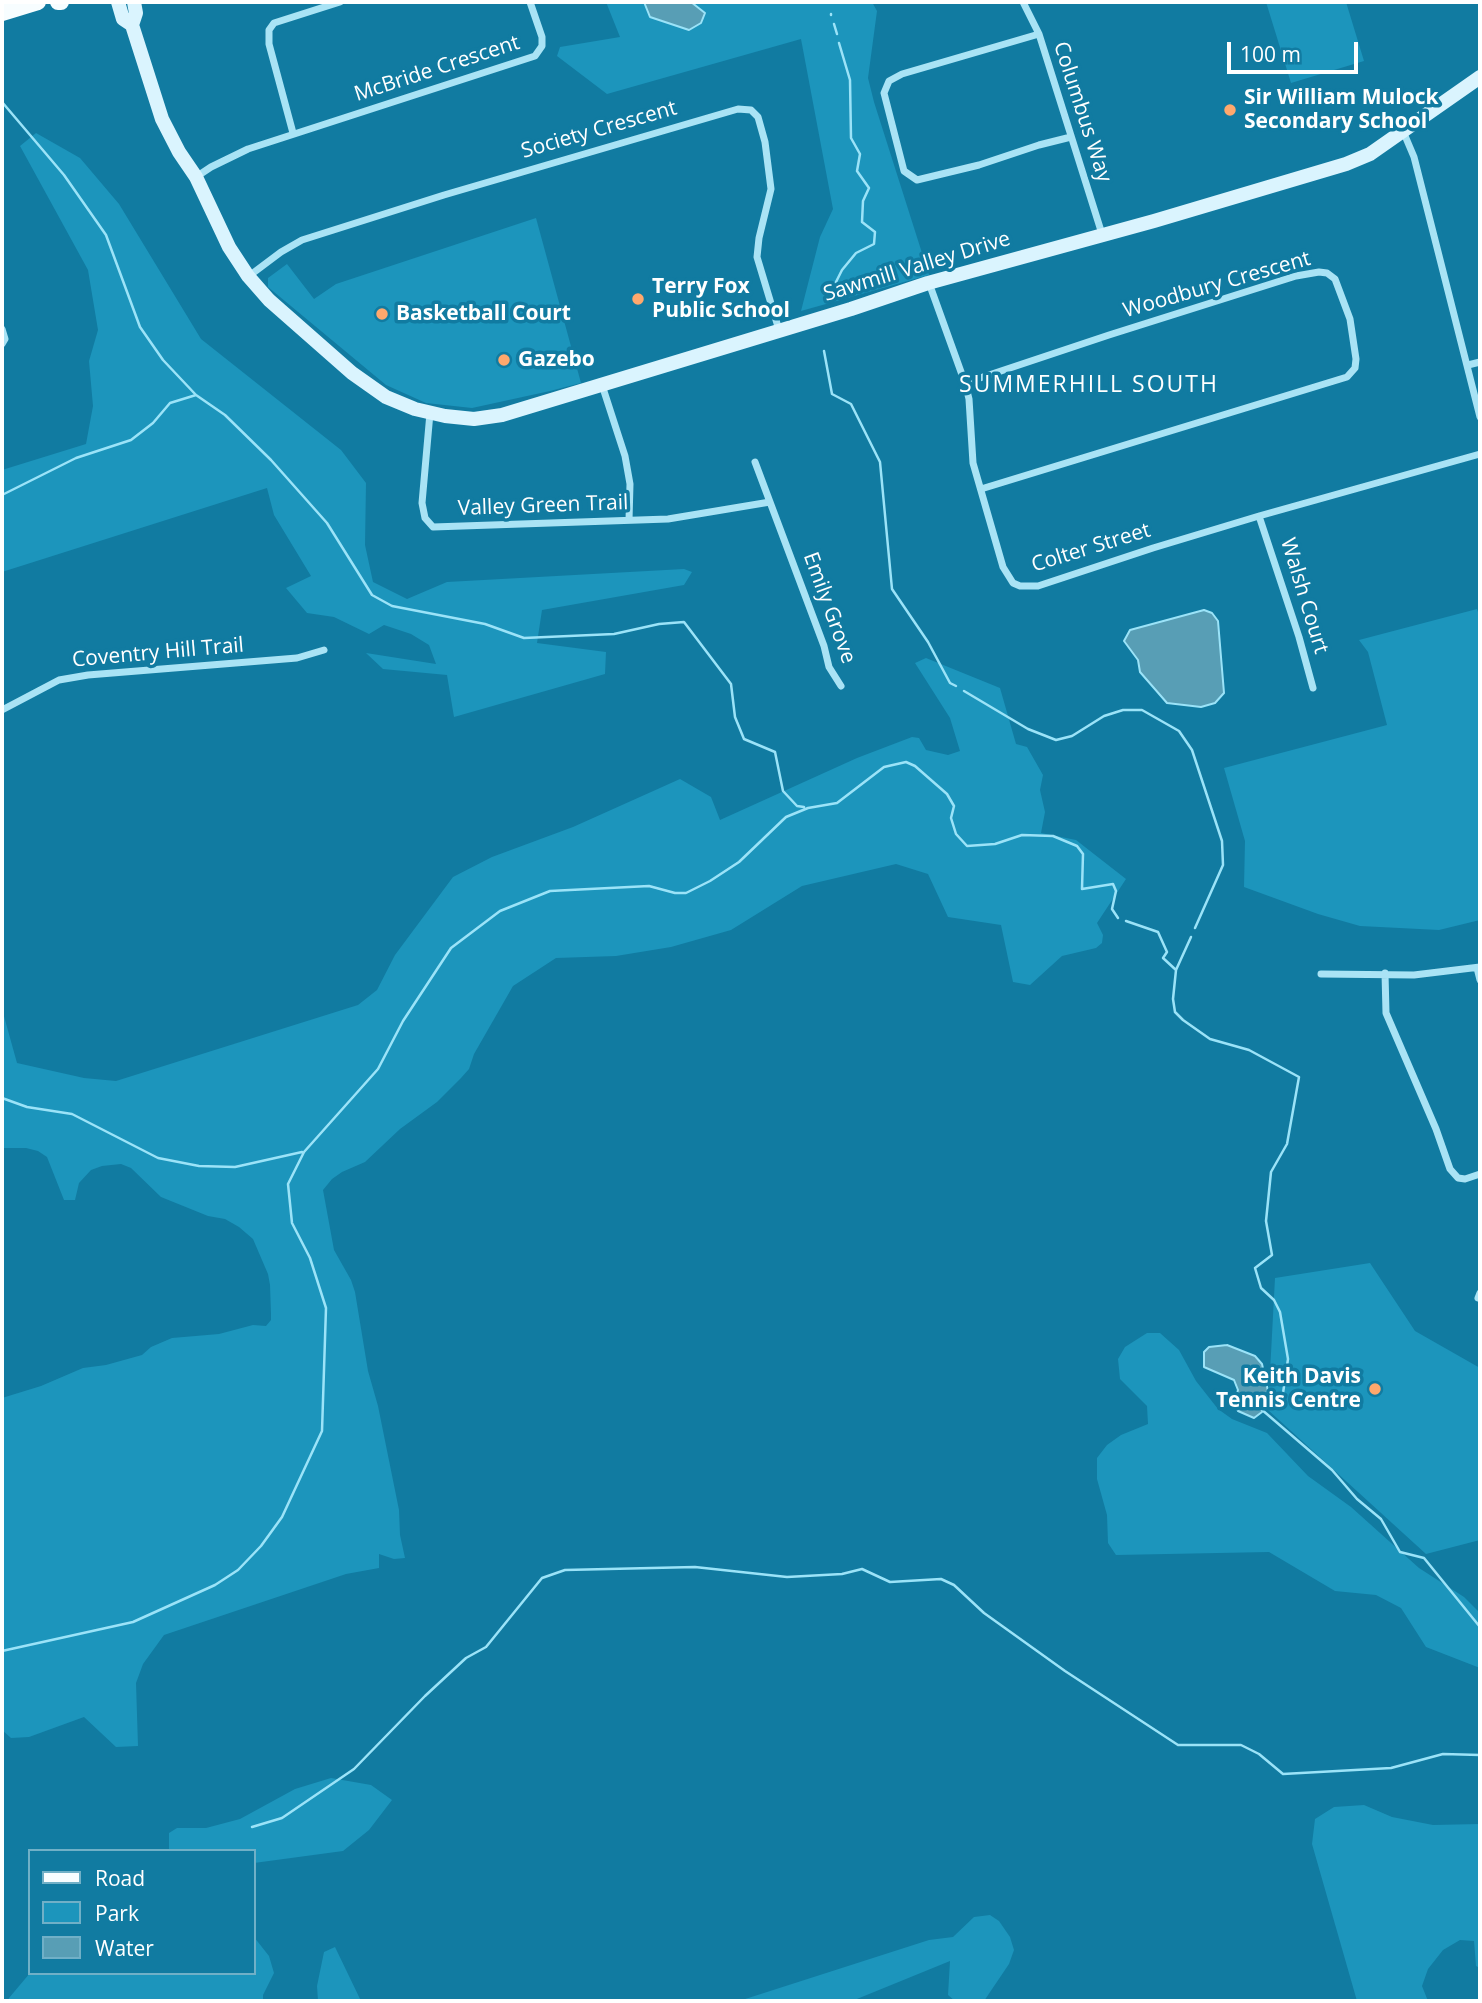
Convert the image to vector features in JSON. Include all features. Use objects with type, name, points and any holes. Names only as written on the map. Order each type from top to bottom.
[{"type":"main road","points":[[2,13],[38,2]]},
{"type":"street","name":"Sawmill Valley Drive","points":[[118,2],[123,19],[132,25]]},
{"type":"street","name":"Sawmill Valley Drive","points":[[134,2],[136,13],[132,25],[162,119],[178,152],[196,177],[229,247],[248,276],[269,300],[352,373],[386,397],[430,413],[474,419],[502,415],[928,283],[1154,221],[1346,164],[1370,154],[1480,76]]},
{"type":"street","points":[[293,134],[269,44],[269,30],[274,23],[340,2]]},
{"type":"street","name":"McBride Crescent","points":[[196,177],[228,158],[293,134],[535,56],[542,46],[542,37],[530,2]]},
{"type":"street","name":"Columbus Way","points":[[1023,2],[1039,34],[1102,234]]},
{"type":"street","points":[[1039,34],[889,80],[884,93],[904,171],[917,180],[979,165],[1071,137]]},
{"type":"street","name":"Society Crescent","points":[[248,276],[281,252],[313,236],[533,168],[738,109],[751,110],[758,117],[765,142],[771,189],[757,257],[779,330]]},
{"type":"street","points":[[1402,130],[1414,157],[1480,418]]},
{"type":"street","name":"Woodbury Crescent","points":[[965,383],[1296,276],[1319,272],[1335,279],[1350,319],[1356,359],[1355,368],[1346,377],[981,489]]},
{"type":"street","name":"Colter Street","points":[[928,283],[965,383],[969,399],[973,463],[1003,567],[1013,583],[1020,586],[1038,586],[1259,516],[1480,454]]},
{"type":"street","points":[[2,329],[5,339],[2,344]]},
{"type":"street","points":[[1468,365],[1480,362]]},
{"type":"street","points":[[602,385],[625,456],[631,484],[629,520]]},
{"type":"street","name":"Valley Green Trail","points":[[430,413],[422,503],[425,519],[433,527],[667,519],[770,502]]},
{"type":"street","points":[[755,462],[770,502]]},
{"type":"street","name":"Emily Grove","points":[[770,502],[824,646],[829,667],[841,686]]},
{"type":"street","name":"Walsh Court","points":[[1259,516],[1313,688]]},
{"type":"street","name":"Coventry Hill Trail","points":[[2,710],[59,680],[88,675],[297,658],[324,650]]},
{"type":"street","points":[[1321,974],[1436,974],[1479,967],[1480,980]]},
{"type":"street","points":[[1385,974],[1387,1013],[1450,1169],[1458,1178],[1465,1179],[1480,1174]]},
{"type":"green space","points":[[606,2],[872,2],[877,11],[868,78],[929,275],[801,311],[820,237],[833,209],[801,39],[607,94],[557,56],[560,47],[620,37]]},
{"type":"green space","points":[[1266,2],[1346,2],[1364,61],[1291,83]]},
{"type":"green space","points":[[36,133],[80,158],[119,204],[201,339],[341,450],[366,483],[365,545],[373,582],[407,599],[447,582],[684,569],[692,572],[684,585],[542,610],[537,643],[606,652],[605,674],[454,717],[447,675],[383,669],[366,653],[436,664],[429,645],[411,634],[384,625],[369,634],[334,617],[307,613],[286,588],[311,576],[274,515],[267,488],[2,572],[2,470],[86,444],[93,406],[89,361],[98,330],[88,270],[20,146]]},
{"type":"green space","points":[[536,218],[581,383],[550,391],[472,408],[426,403],[386,385],[268,287],[268,278],[287,264],[314,299],[336,284]]},
{"type":"green space","points":[[1477,609],[1480,618],[1480,920],[1439,930],[1360,926],[1244,887],[1245,841],[1224,768],[1387,725],[1368,652],[1359,640]]},
{"type":"green space","points":[[926,658],[1000,688],[1016,744],[1027,747],[1043,775],[1040,790],[1045,812],[1041,833],[1076,840],[1126,879],[1097,923],[1103,935],[1102,943],[1096,948],[1062,956],[1030,985],[1013,982],[1001,925],[948,917],[928,874],[896,864],[802,886],[731,930],[671,947],[616,956],[556,958],[513,986],[474,1054],[469,1069],[461,1078],[437,1102],[400,1129],[365,1162],[342,1172],[323,1190],[334,1250],[355,1292],[368,1371],[378,1406],[399,1510],[400,1535],[405,1558],[394,1559],[379,1554],[379,1568],[346,1574],[164,1635],[143,1664],[136,1683],[138,1746],[116,1747],[84,1717],[29,1737],[11,1738],[2,1730],[2,1398],[41,1386],[83,1368],[142,1355],[151,1347],[172,1338],[219,1334],[253,1325],[266,1326],[271,1320],[271,1314],[268,1274],[253,1239],[239,1227],[225,1219],[208,1216],[161,1197],[131,1168],[121,1164],[91,1170],[79,1183],[75,1200],[64,1200],[47,1157],[26,1148],[2,1148],[2,1009],[17,1063],[84,1078],[116,1081],[358,1005],[377,990],[395,955],[453,877],[492,857],[573,827],[680,779],[711,797],[720,820],[857,758],[912,737],[919,738],[926,750],[948,755],[960,751],[950,718],[915,663]]},
{"type":"green space","name":"Keith Davis Tennis Centre","points":[[1370,1263],[1415,1331],[1480,1368],[1480,1540],[1426,1554],[1268,1410],[1275,1278]]},
{"type":"green space","points":[[1147,1333],[1160,1333],[1179,1350],[1196,1381],[1218,1409],[1232,1419],[1267,1433],[1308,1476],[1351,1507],[1419,1568],[1464,1597],[1480,1613],[1480,1668],[1426,1647],[1401,1608],[1376,1595],[1335,1591],[1269,1552],[1116,1555],[1108,1543],[1107,1515],[1097,1479],[1097,1458],[1107,1445],[1121,1435],[1148,1424],[1147,1406],[1120,1379],[1118,1359],[1125,1347]]},
{"type":"green space","points":[[331,1778],[371,1785],[392,1800],[369,1830],[343,1851],[256,1863],[256,1849],[169,1849],[169,1833],[177,1828],[206,1828],[240,1819],[295,1789]]},
{"type":"green space","points":[[1364,1805],[1392,1817],[1433,1825],[1480,1824],[1480,1968],[1476,1966],[1474,1941],[1460,1940],[1443,1950],[1428,1969],[1422,1986],[1428,2001],[1357,2001],[1312,1844],[1315,1819],[1334,1807]]},
{"type":"green space","points":[[990,1915],[999,1921],[1010,1937],[1014,1950],[1009,1964],[984,2001],[955,2001],[948,1995],[950,1961],[852,2001],[739,2001],[929,1940],[953,1937],[974,1917]]},
{"type":"green space","points":[[256,1940],[269,1956],[274,1973],[263,1995],[263,2001],[8,2001],[28,1975],[256,1975]]},
{"type":"green space","points":[[335,1947],[361,2001],[318,2001],[317,1986],[324,1952]]},
{"type":"water","points":[[644,2],[691,2],[705,13],[701,23],[689,30],[650,17]]},
{"type":"water","points":[[1204,610],[1212,613],[1218,621],[1224,693],[1215,703],[1201,707],[1167,703],[1140,672],[1138,660],[1124,641],[1130,630]]},
{"type":"water","points":[[1227,1345],[1255,1356],[1262,1364],[1268,1391],[1262,1412],[1254,1418],[1238,1411],[1234,1402],[1238,1390],[1234,1380],[1204,1367],[1204,1352],[1209,1347]]},
{"type":"waterway","points":[[834,24],[837,34]]},
{"type":"waterway","points":[[835,284],[856,253],[874,244],[875,232],[862,222],[863,201],[869,188],[857,171],[860,154],[851,138],[850,80],[839,43]]},
{"type":"waterway","points":[[2,102],[64,175],[106,235],[140,327],[163,360],[196,395],[225,415],[271,460],[327,523],[372,595],[392,606],[485,624],[524,638],[614,634],[659,624],[684,622],[731,684],[735,717],[744,739],[775,752],[783,791],[797,806],[804,807]]},
{"type":"waterway","points":[[824,351],[832,394],[851,404],[880,462],[892,589],[928,642],[950,683],[956,686]]},
{"type":"waterway","points":[[2,495],[76,458],[131,440],[153,423],[170,403],[196,395]]},
{"type":"waterway","points":[[964,691],[1028,729],[1056,740],[1072,736],[1104,716],[1123,710],[1142,710],[1179,731],[1192,750],[1222,841],[1223,865],[1195,928]]},
{"type":"waterway","points":[[2,1651],[133,1622],[215,1585],[238,1570],[261,1546],[282,1517],[322,1431],[326,1308],[310,1258],[292,1223],[288,1184],[304,1152],[378,1069],[403,1021],[451,948],[500,911],[550,891],[649,886],[686,893],[739,862],[786,817],[808,808],[837,803],[884,767],[906,762],[915,766],[947,794],[954,806],[951,818],[956,834],[967,846],[995,844],[1022,835],[1053,836],[1077,846],[1083,854],[1082,889],[1113,884],[1116,891],[1112,909],[1118,918]]},
{"type":"waterway","points":[[1126,921],[1158,932],[1167,952],[1163,958],[1176,970]]},
{"type":"waterway","points":[[1191,937],[1176,970],[1173,999],[1175,1012],[1210,1039],[1249,1050],[1299,1077],[1287,1144],[1271,1172],[1266,1221],[1272,1255],[1255,1268],[1261,1288],[1274,1300],[1280,1312],[1288,1359],[1282,1400],[1267,1392]]},
{"type":"waterway","points":[[2,1098],[27,1107],[72,1114],[158,1158],[199,1166],[235,1167],[302,1152]]},
{"type":"waterway","points":[[1261,1409],[1332,1470],[1357,1499],[1381,1519],[1400,1552],[1424,1558],[1480,1627]]},
{"type":"waterway","points":[[252,1827],[282,1818],[354,1769],[466,1658],[486,1647],[542,1578],[565,1570],[695,1567],[787,1577],[842,1574],[862,1569],[890,1582],[941,1579],[954,1585],[984,1613],[1065,1671],[1178,1745],[1241,1745],[1259,1754],[1283,1774],[1391,1768],[1443,1754],[1480,1755]]},
{"type":"place","name":"Sir William Mulock Secondary School","points":[[1230,110]]},
{"type":"place","name":"Terry Fox Public School","points":[[638,299]]},
{"type":"place","name":"Basketball Court","points":[[382,314]]},
{"type":"place","name":"Gazebo","points":[[504,360]]},
{"type":"place","name":"Keith Davis Tennis Centre","points":[[1375,1389]]},
{"type":"district","name":"SUMMERHILL SOUTH","points":[[1089,385]]}]
